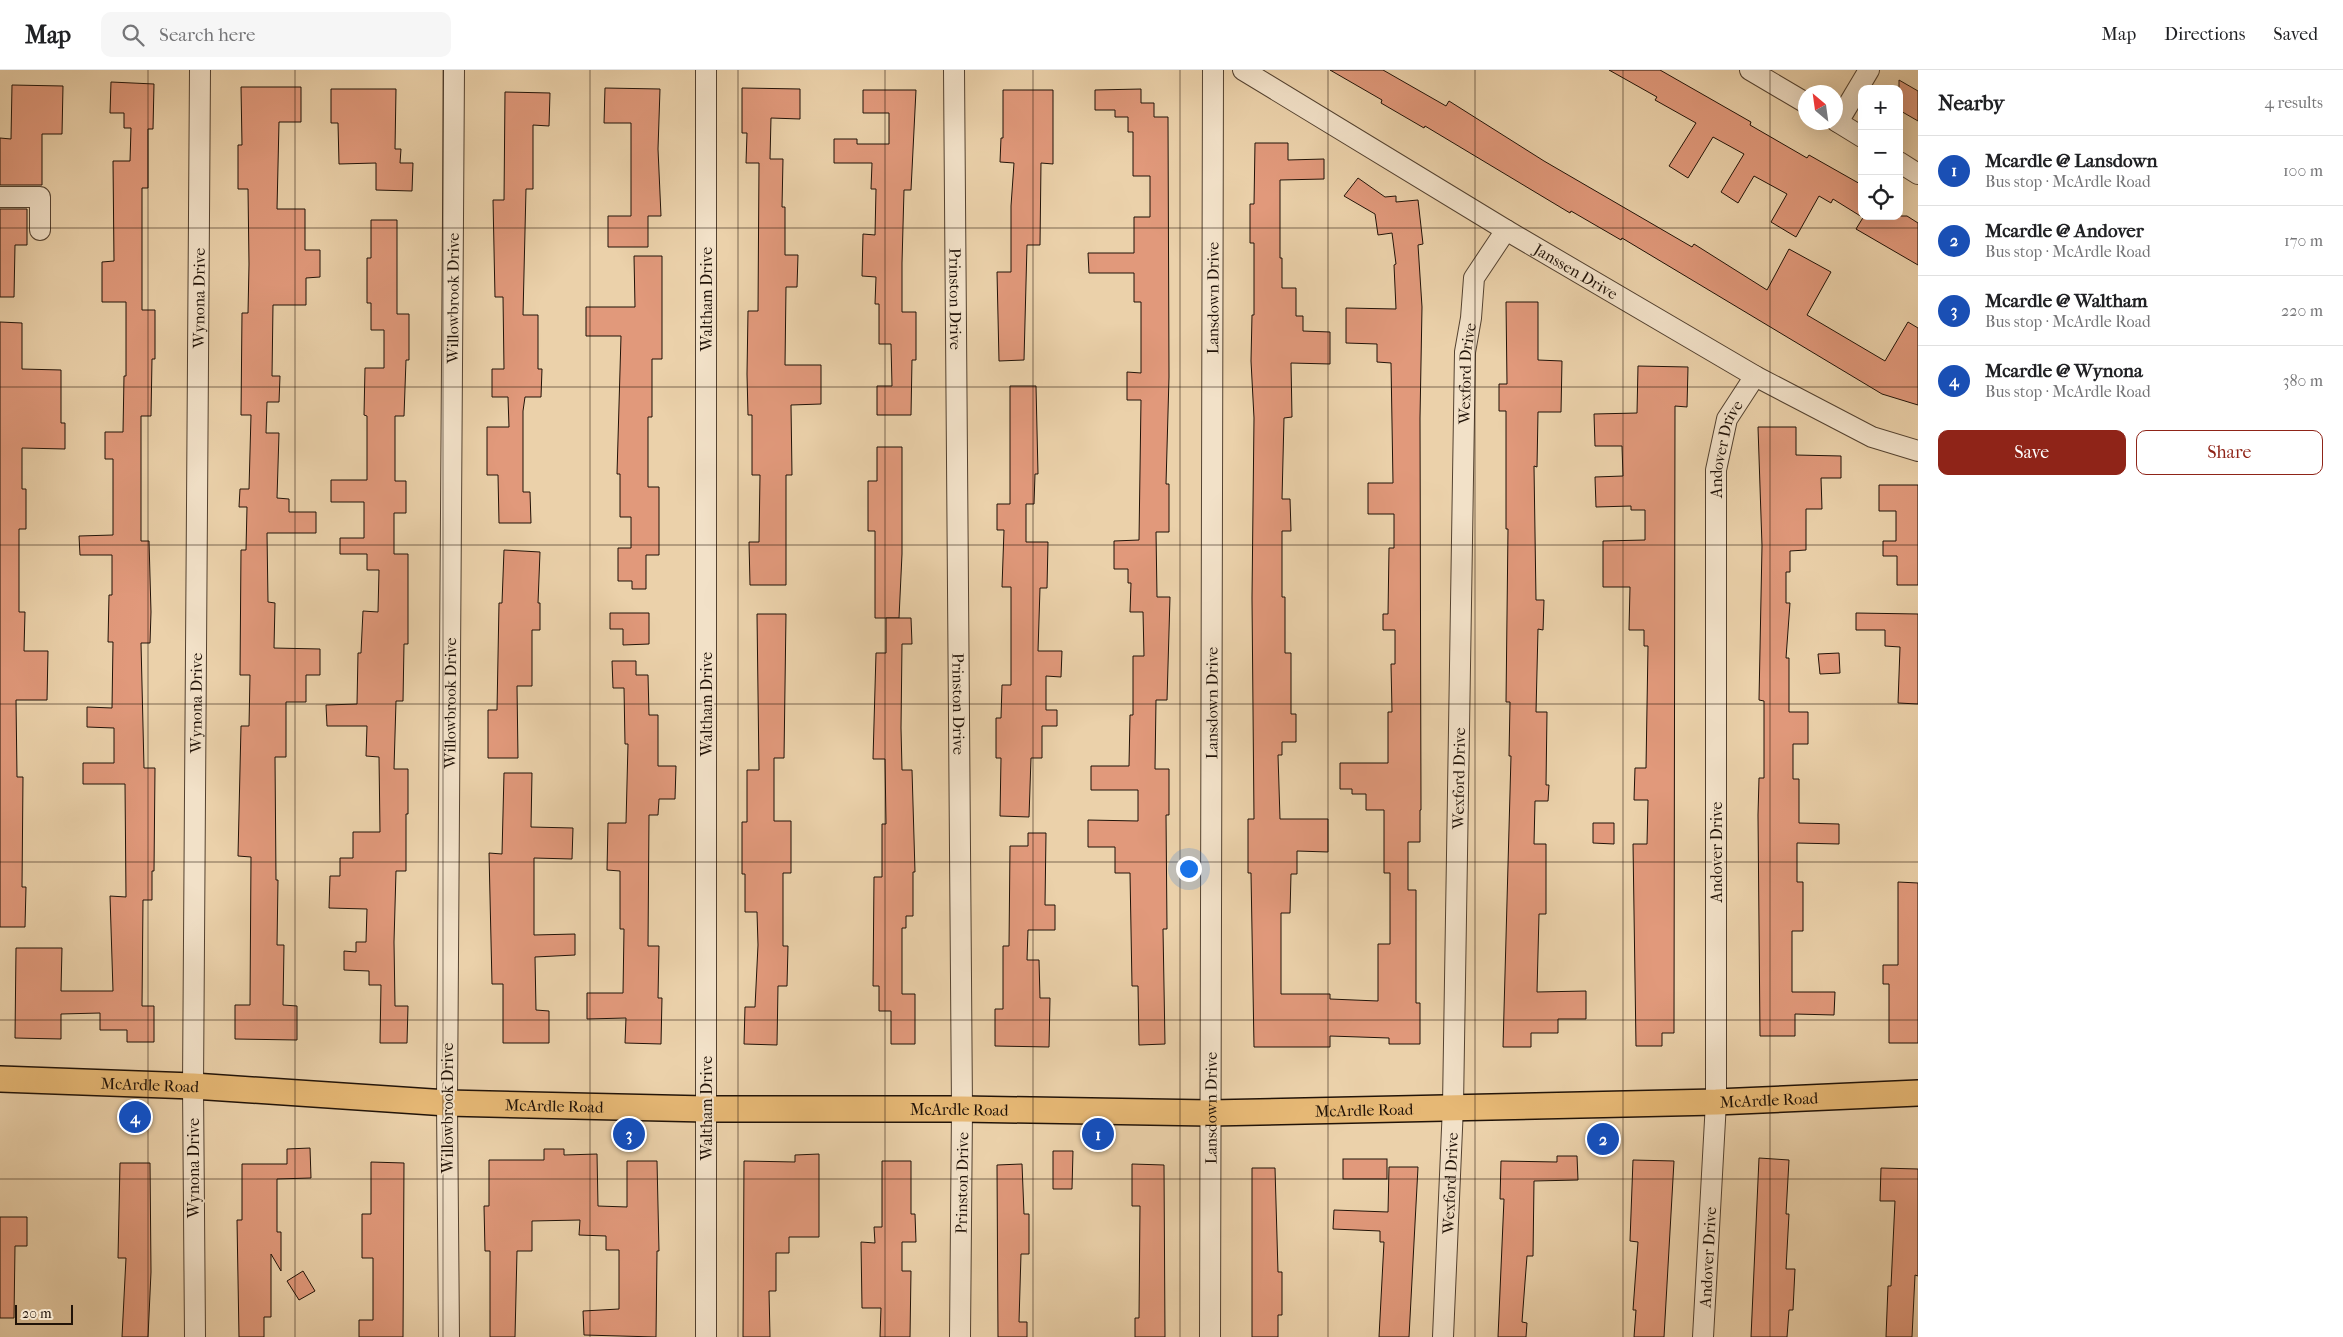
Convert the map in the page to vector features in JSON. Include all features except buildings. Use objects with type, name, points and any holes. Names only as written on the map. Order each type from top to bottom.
[{"type":"main road","name":"McArdle Road","points":[[0,1079],[193,1086],[447,1103],[706,1109],[962,1109],[1210,1113],[1453,1106],[1716,1102],[1918,1093]]},
{"type":"street","name":"Wynona Drive","points":[[195,1337],[193,1086],[200,70]]},
{"type":"street","name":"Willowbrook Drive","points":[[449,1337],[447,1103],[454,70]]},
{"type":"street","name":"Waltham Drive","points":[[706,70],[706,1337]]},
{"type":"street","name":"Prinston Drive","points":[[954,70],[962,1109],[960,1337]]},
{"type":"street","name":"Lansdown Drive","points":[[1210,1337],[1213,70]]},
{"type":"street","name":"Janssen Drive","points":[[1243,70],[1506,230],[1755,376],[1872,437],[1918,451]]},
{"type":"street","points":[[1750,70],[1798,98]]},
{"type":"street","points":[[1843,112],[1869,70]]},
{"type":"street","points":[[1843,126],[1858,135]]},
{"type":"street","points":[[1903,165],[1918,174]]},
{"type":"street","points":[[0,197],[40,197],[40,230]]},
{"type":"street","name":"Wexford Drive","points":[[1443,1337],[1453,1106],[1464,352],[1471,318],[1474,278],[1506,230]]},
{"type":"street","name":"Andover Drive","points":[[1703,1337],[1716,1102],[1716,470],[1727,419],[1755,376]]},
{"type":"place","name":"Mcardle @ Wynona","points":[[135,1117]]},
{"type":"place","name":"Mcardle @ Waltham","points":[[629,1134]]},
{"type":"place","name":"Mcardle @ Lansdown","points":[[1098,1134]]},
{"type":"place","name":"Mcardle @ Andover","points":[[1603,1139]]}]
